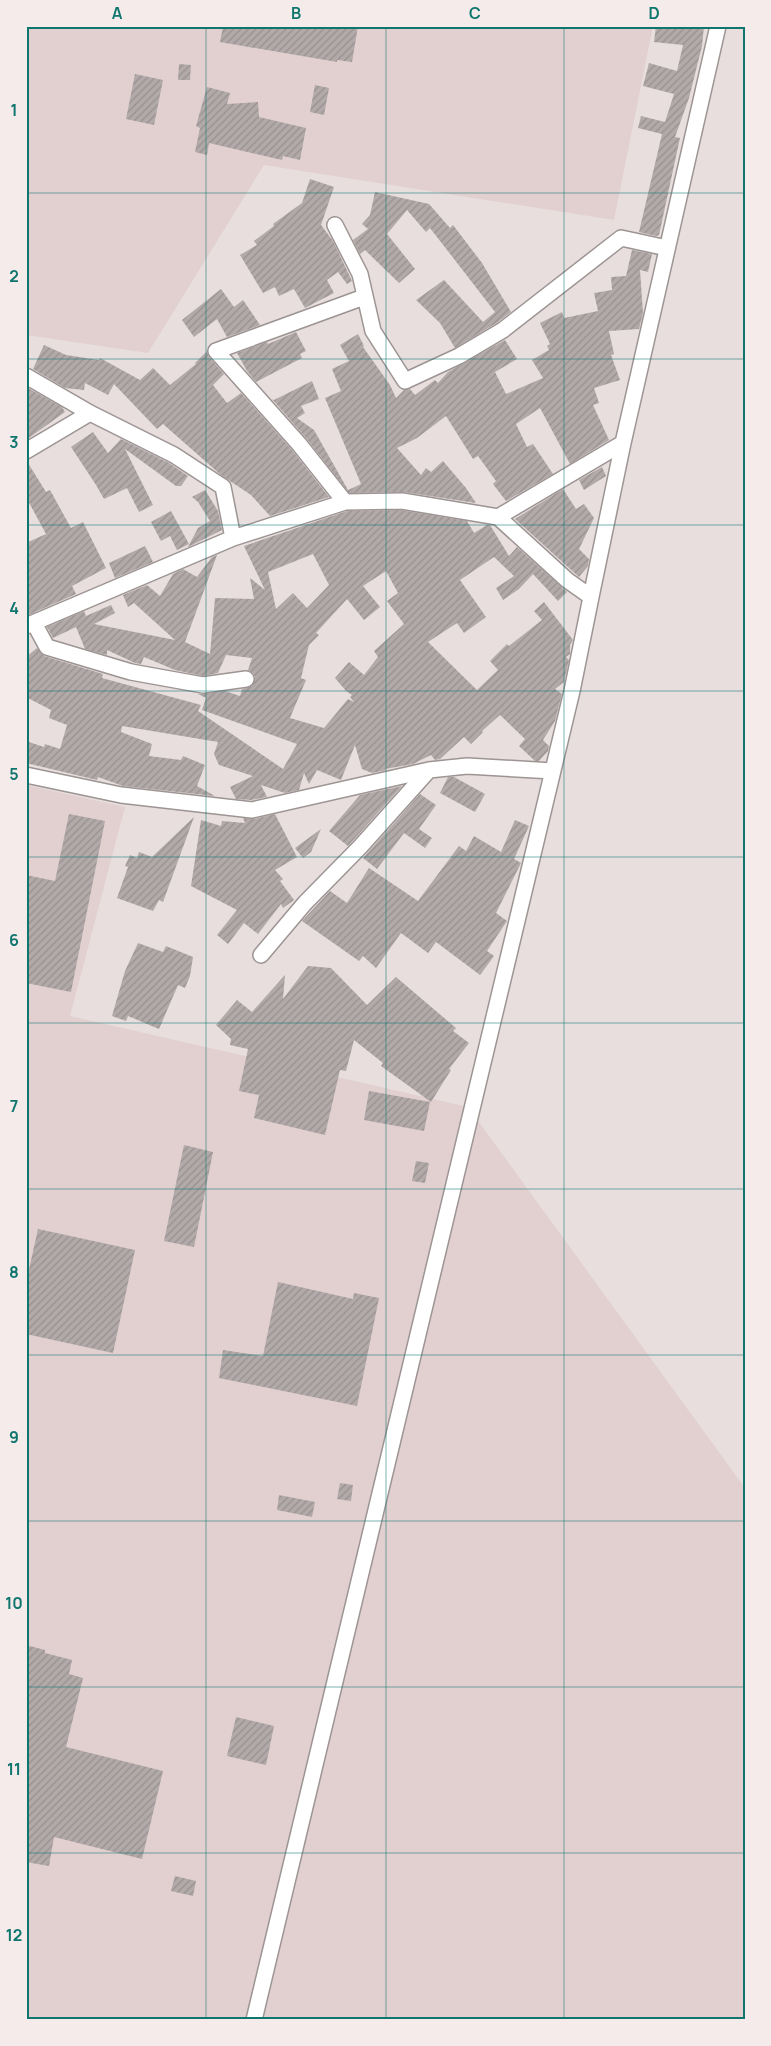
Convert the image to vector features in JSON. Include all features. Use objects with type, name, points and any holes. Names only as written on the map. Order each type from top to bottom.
[{"type":"street","points":[[254,2020],[572,691],[623,443],[718,26]]},
{"type":"street","points":[[335,225],[360,274],[373,331],[405,381],[459,356],[503,330],[621,238],[667,248]]},
{"type":"street","points":[[345,502],[299,444],[216,351],[364,297]]},
{"type":"street","points":[[26,376],[90,413],[174,455],[223,487],[233,538]]},
{"type":"street","points":[[26,451],[90,413]]},
{"type":"street","points":[[498,517],[623,443]]},
{"type":"street","points":[[246,679],[203,685],[131,672],[47,647],[30,625],[233,538],[345,502],[402,501],[498,517],[567,580],[591,598]]},
{"type":"street","points":[[26,775],[121,795],[252,810],[429,770],[467,766],[553,771]]},
{"type":"street","points":[[261,955],[305,903],[360,848],[429,770]]},
{"type":"shaded area","points":[[26,26],[653,26],[614,220],[264,165],[148,353],[26,335]]},
{"type":"shaded area","points":[[26,785],[125,807],[70,1016],[468,1107],[745,1488],[745,2020],[26,2020]]},
{"type":"building","points":[[223,26],[358,26],[352,62],[337,60],[337,62],[220,42]]},
{"type":"building","points":[[656,26],[704,26],[702,46],[689,98],[675,137],[680,138],[659,235],[656,236],[639,232],[662,134],[638,128],[641,116],[665,122],[674,94],[643,86],[649,63],[677,71],[683,45],[654,42]]},
{"type":"building","points":[[179,64],[191,65],[190,80],[178,80]]},
{"type":"building","points":[[135,74],[163,80],[154,125],[126,119]]},
{"type":"building","points":[[315,85],[329,88],[324,115],[310,112]]},
{"type":"building","points":[[207,87],[230,93],[227,104],[258,102],[259,117],[306,128],[300,160],[283,156],[282,160],[209,143],[207,155],[195,152],[200,128],[196,126]]},
{"type":"building","points":[[310,179],[334,187],[321,225],[333,241],[352,281],[347,284],[338,272],[327,280],[334,293],[305,308],[294,289],[279,296],[275,287],[263,293],[240,255],[257,245],[254,241],[274,226],[273,224],[302,203]]},
{"type":"building","points":[[375,192],[429,204],[450,228],[453,225],[482,263],[511,312],[455,348],[440,323],[416,300],[444,280],[483,322],[495,312],[430,228],[426,232],[407,210],[387,234],[415,269],[399,283],[365,250],[360,254],[353,240],[368,229],[362,224],[370,215]]},
{"type":"building","points":[[632,250],[652,254],[648,272],[640,270],[643,313],[639,329],[609,331],[614,354],[611,355],[620,380],[594,388],[599,403],[593,405],[609,440],[570,464],[540,408],[516,424],[527,447],[533,444],[553,474],[506,501],[493,484],[496,481],[478,456],[473,459],[446,416],[417,438],[397,448],[421,475],[426,468],[431,472],[443,461],[476,503],[404,492],[349,493],[306,438],[272,399],[274,400],[312,381],[319,399],[301,406],[305,413],[297,418],[314,430],[348,490],[361,484],[325,398],[341,391],[332,369],[349,361],[340,345],[358,334],[363,347],[390,385],[396,398],[404,390],[410,389],[415,395],[435,380],[438,383],[448,372],[505,340],[517,359],[495,372],[506,394],[543,378],[532,360],[549,350],[547,346],[550,344],[540,323],[562,312],[564,318],[598,311],[594,293],[612,290],[611,277],[626,276]]},
{"type":"building","points":[[221,289],[234,307],[243,300],[260,325],[227,337],[217,319],[194,337],[182,320]]},
{"type":"building","points":[[296,332],[306,351],[300,354],[302,358],[256,382],[237,353],[267,342],[268,344]]},
{"type":"building","points":[[44,345],[66,355],[99,360],[100,358],[140,380],[153,368],[170,385],[196,364],[207,351],[209,357],[224,374],[213,385],[227,403],[241,393],[292,450],[329,497],[270,516],[251,495],[221,475],[163,424],[157,429],[114,384],[108,395],[85,383],[84,390],[65,388],[33,369]]},
{"type":"building","points":[[26,387],[62,407],[65,412],[26,440]]},
{"type":"building","points":[[93,432],[108,453],[121,439],[169,463],[188,476],[181,486],[176,486],[125,449],[153,505],[139,512],[127,488],[104,499],[71,447]]},
{"type":"building","points":[[26,460],[46,492],[50,490],[71,528],[83,522],[106,568],[72,586],[76,594],[26,616],[26,543],[46,534],[26,497]]},
{"type":"building","points":[[602,467],[606,476],[584,490],[579,480]]},
{"type":"building","points":[[563,489],[576,509],[584,504],[594,518],[579,549],[589,559],[588,566],[579,577],[515,519]]},
{"type":"building","points":[[205,490],[218,511],[222,530],[188,547],[198,528],[210,521],[198,502],[192,497]]},
{"type":"building","points":[[401,510],[467,521],[474,533],[490,525],[509,556],[517,547],[567,592],[558,601],[533,574],[519,589],[503,600],[496,588],[514,576],[494,557],[460,580],[486,617],[464,633],[457,623],[428,642],[477,690],[498,670],[490,661],[507,644],[509,646],[542,620],[534,611],[544,602],[573,640],[570,645],[570,654],[566,657],[569,660],[564,682],[555,689],[562,694],[555,721],[543,740],[549,746],[548,751],[539,761],[535,761],[519,746],[525,739],[500,715],[471,744],[464,737],[440,759],[435,760],[431,755],[413,764],[372,773],[362,769],[355,745],[341,780],[317,770],[309,784],[304,773],[299,790],[285,793],[261,785],[267,797],[251,800],[236,799],[230,787],[253,776],[219,765],[214,754],[218,742],[122,726],[121,732],[152,744],[149,756],[181,760],[183,756],[205,765],[197,786],[215,796],[123,786],[98,777],[97,780],[26,763],[26,741],[44,747],[45,744],[60,749],[67,725],[49,718],[51,710],[26,697],[26,657],[37,648],[44,656],[103,674],[102,678],[201,705],[198,711],[283,769],[297,744],[202,710],[206,698],[198,694],[225,691],[240,696],[242,689],[252,686],[255,677],[248,670],[252,658],[226,655],[218,673],[203,676],[175,670],[144,657],[141,664],[107,650],[107,655],[85,649],[76,627],[53,638],[47,627],[84,611],[86,616],[111,605],[115,613],[94,624],[175,640],[134,603],[128,607],[123,595],[147,585],[160,596],[173,574],[183,569],[197,577],[212,557],[217,555],[185,642],[210,654],[215,598],[254,599],[250,578],[265,590],[244,546],[347,511]],"holes":[[[313,554],[329,585],[307,608],[293,593],[276,609],[268,572]],[[386,571],[398,593],[387,601],[404,624],[374,651],[378,657],[364,675],[349,662],[335,678],[352,695],[350,697],[354,702],[348,699],[324,728],[290,718],[306,680],[301,678],[309,645],[319,635],[316,633],[347,599],[364,620],[380,607],[363,586]]]},
{"type":"building","points":[[171,511],[189,544],[177,550],[170,536],[161,541],[151,522]]},
{"type":"building","points":[[145,546],[153,562],[115,578],[109,563]]},
{"type":"building","points":[[448,777],[454,777],[485,794],[475,812],[440,793]]},
{"type":"building","points":[[402,786],[348,846],[329,831],[360,795]]},
{"type":"building","points":[[420,794],[436,805],[419,829],[432,838],[425,848],[404,833],[377,869],[363,858]]},
{"type":"building","points":[[69,814],[105,821],[71,992],[26,983],[26,875],[55,881]]},
{"type":"building","points":[[275,814],[297,857],[275,870],[283,879],[280,881],[294,900],[283,908],[281,904],[258,934],[244,923],[228,944],[217,935],[237,910],[191,886],[201,820],[221,826],[222,821],[245,823],[243,818],[254,819]]},
{"type":"building","points":[[194,817],[163,902],[159,900],[153,911],[117,898],[128,867],[125,866],[130,855],[137,858],[139,852],[152,857]]},
{"type":"building","points":[[515,820],[529,826],[514,859],[521,863],[496,913],[507,921],[487,951],[494,956],[480,975],[436,942],[428,953],[401,933],[376,968],[363,956],[359,961],[302,921],[330,891],[347,903],[369,868],[418,901],[459,846],[466,851],[474,836],[501,852]]},
{"type":"building","points":[[321,829],[311,852],[303,858],[295,848]]},
{"type":"building","points":[[138,943],[163,952],[166,946],[193,957],[190,976],[185,988],[178,985],[159,1029],[128,1016],[126,1021],[112,1016],[125,971]]},
{"type":"building","points":[[308,966],[331,968],[367,1005],[396,977],[456,1028],[453,1031],[469,1043],[449,1069],[451,1070],[431,1102],[381,1066],[383,1063],[354,1040],[346,1071],[340,1070],[325,1135],[254,1118],[259,1095],[239,1091],[248,1049],[230,1045],[231,1039],[216,1025],[237,1000],[252,1012],[285,975],[283,999]]},
{"type":"building","points":[[369,1091],[430,1102],[424,1131],[364,1120]]},
{"type":"building","points":[[184,1145],[213,1152],[194,1247],[164,1241]]},
{"type":"building","points":[[416,1161],[429,1163],[425,1183],[412,1181]]},
{"type":"building","points":[[38,1229],[135,1250],[113,1353],[26,1334],[26,1283]]},
{"type":"building","points":[[278,1282],[353,1299],[354,1293],[379,1298],[357,1406],[219,1378],[223,1350],[263,1356]]},
{"type":"building","points":[[340,1483],[353,1485],[351,1501],[337,1499]]},
{"type":"building","points":[[279,1495],[315,1502],[312,1517],[277,1510]]},
{"type":"building","points":[[26,1645],[45,1650],[45,1653],[72,1660],[69,1674],[83,1678],[66,1747],[163,1771],[142,1859],[54,1837],[49,1866],[26,1862]]},
{"type":"building","points":[[236,1717],[274,1726],[266,1765],[227,1756]]},
{"type":"building","points":[[175,1876],[196,1881],[193,1896],[171,1891]]}]
